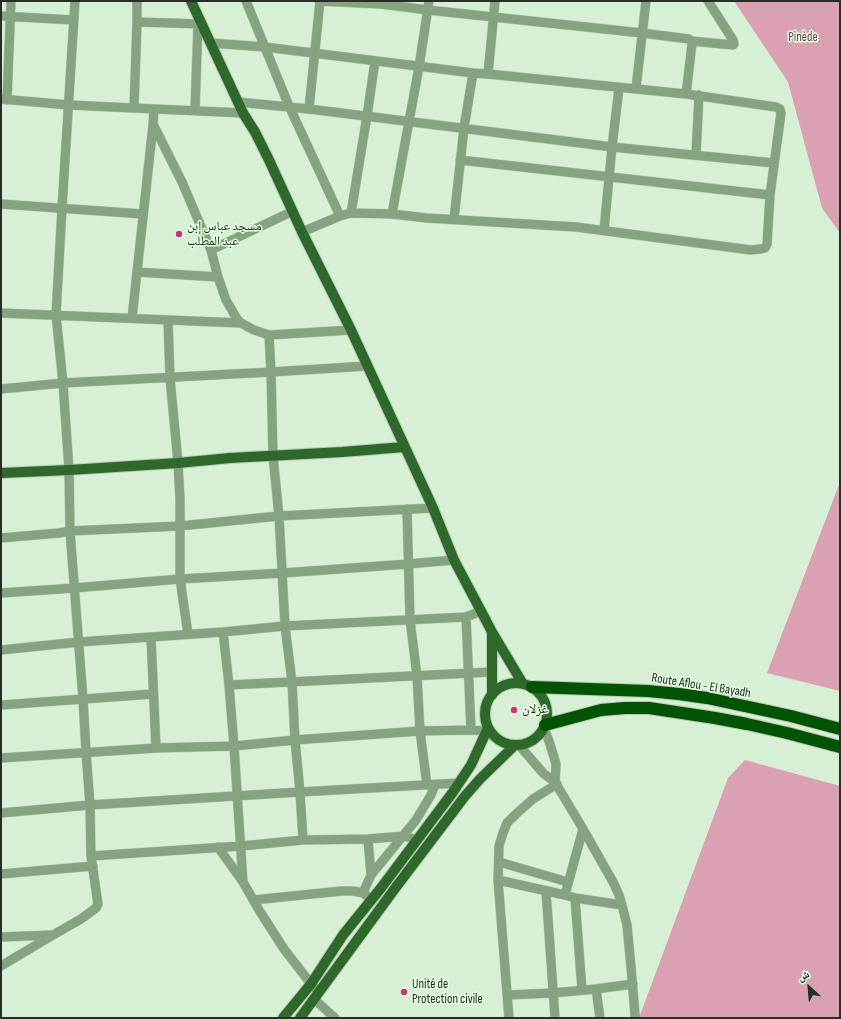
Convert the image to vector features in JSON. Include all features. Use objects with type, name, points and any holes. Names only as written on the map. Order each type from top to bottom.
[{"type":"highway","name":"Route Aflou - El Bayadh","points":[[527,685],[679,694],[707,698],[840,728]]},
{"type":"highway","points":[[545,727],[601,710],[649,708],[747,724],[787,733],[840,748]]},
{"type":"main road","points":[[191,1],[200,24],[211,44],[243,113],[255,132],[302,232],[351,330],[433,508],[454,560],[492,632],[527,685]]},
{"type":"main road","points":[[1,473],[178,463],[230,458],[404,447]]},
{"type":"main road","points":[[492,632],[492,696]]},
{"type":"main road","points":[[514,683],[527,685],[539,692],[544,700],[547,708],[545,727],[540,735],[534,740],[517,745],[507,744],[488,730],[485,711],[487,703],[498,689],[506,685],[514,683]]},
{"type":"main road","points":[[283,1018],[311,984],[367,896],[417,840],[459,783],[471,765],[488,730]]},
{"type":"main road","points":[[300,1018],[465,796],[480,779],[517,745]]},
{"type":"street","points":[[11,1],[6,16],[4,99],[69,105],[243,113]]},
{"type":"street","points":[[1,966],[81,919],[96,908],[98,904],[92,861],[83,699],[70,531],[69,470],[63,383],[56,315],[75,1]]},
{"type":"street","points":[[134,108],[137,1]]},
{"type":"street","points":[[246,1],[288,106],[340,216]]},
{"type":"street","points":[[309,109],[320,1],[381,2],[428,5],[493,16],[642,32],[689,39],[691,41],[733,45],[733,40],[708,1]]},
{"type":"street","points":[[488,74],[495,1]]},
{"type":"street","points":[[636,88],[646,1]]},
{"type":"street","points":[[392,214],[410,122],[428,5]]},
{"type":"street","points":[[6,16],[74,20]]},
{"type":"street","points":[[137,22],[200,24],[195,110]]},
{"type":"street","points":[[686,94],[692,44],[691,41]]},
{"type":"street","points":[[211,44],[265,47],[375,62],[473,73],[700,95],[774,106],[778,108],[781,113],[770,195],[767,244],[765,248],[761,249],[751,250],[576,227],[427,218],[392,214],[351,213],[302,232]]},
{"type":"street","points":[[351,213],[375,62]]},
{"type":"street","points":[[454,219],[464,128],[473,73]]},
{"type":"street","points":[[604,230],[619,88]]},
{"type":"street","points":[[696,155],[700,95]]},
{"type":"street","points":[[238,102],[288,106],[612,147],[774,163]]},
{"type":"street","points":[[132,318],[154,109]]},
{"type":"street","points":[[153,124],[182,182],[211,250],[226,300],[241,323]]},
{"type":"street","points":[[460,160],[770,195]]},
{"type":"street","points":[[1,204],[143,214]]},
{"type":"street","points":[[211,250],[293,211]]},
{"type":"street","points":[[137,272],[218,277]]},
{"type":"street","points":[[1,313],[241,323],[254,330],[269,335],[351,330]]},
{"type":"street","points":[[168,320],[170,378],[180,499],[180,579],[188,634]]},
{"type":"street","points":[[269,335],[273,456],[279,516],[286,626],[292,682],[303,840]]},
{"type":"street","points":[[1,389],[63,383],[367,366]]},
{"type":"street","points":[[1,538],[70,531],[180,526],[279,516],[433,508]]},
{"type":"street","points":[[371,875],[416,820],[431,795],[431,785],[420,731],[417,676],[410,620],[407,509]]},
{"type":"street","points":[[1,593],[454,560]]},
{"type":"street","points":[[1,650],[79,642],[286,626],[466,616],[481,611]]},
{"type":"street","points":[[466,616],[471,730]]},
{"type":"street","points":[[223,632],[234,746],[243,882]]},
{"type":"street","points":[[151,637],[156,748]]},
{"type":"street","points":[[229,685],[492,672]]},
{"type":"street","points":[[1,705],[153,694]]},
{"type":"street","points":[[545,727],[556,764],[556,783]]},
{"type":"street","points":[[1,758],[156,748],[234,746],[420,731],[488,730]]},
{"type":"street","points":[[517,745],[543,773],[556,783],[613,882],[622,905],[627,925],[636,1018]]},
{"type":"street","points":[[1,813],[90,805],[459,783]]},
{"type":"street","points":[[509,1018],[498,880],[499,846],[502,833],[507,824],[516,814],[533,799],[556,783]]},
{"type":"street","points":[[566,895],[568,882],[583,829]]},
{"type":"street","points":[[1,874],[92,861],[303,840],[404,836],[417,840]]},
{"type":"street","points":[[253,900],[342,891],[353,891],[367,896],[371,875],[368,838]]},
{"type":"street","points":[[218,848],[243,882],[284,949],[311,984],[316,996],[335,1018]]},
{"type":"street","points":[[498,862],[568,882]]},
{"type":"street","points":[[498,880],[575,898],[622,905]]},
{"type":"street","points":[[546,891],[555,1018]]},
{"type":"street","points":[[575,898],[582,990]]},
{"type":"street","points":[[1,937],[53,935]]},
{"type":"street","points":[[508,995],[553,993],[633,984]]},
{"type":"street","points":[[596,989],[600,1018]]},
{"type":"green space","name":"Pinède","points":[[734,1],[840,1],[840,233],[822,208],[788,82]]},
{"type":"green space","points":[[840,482],[840,691],[767,673]]},
{"type":"green space","points":[[745,760],[840,786],[840,1018],[639,1018],[728,778]]},
{"type":"place","name":"مسجد عباس إبن عبد المطلب","points":[[179,234]]},
{"type":"place","name":"غزلان","points":[[514,710]]},
{"type":"place","name":"Unité de Protection civile","points":[[404,992]]}]
